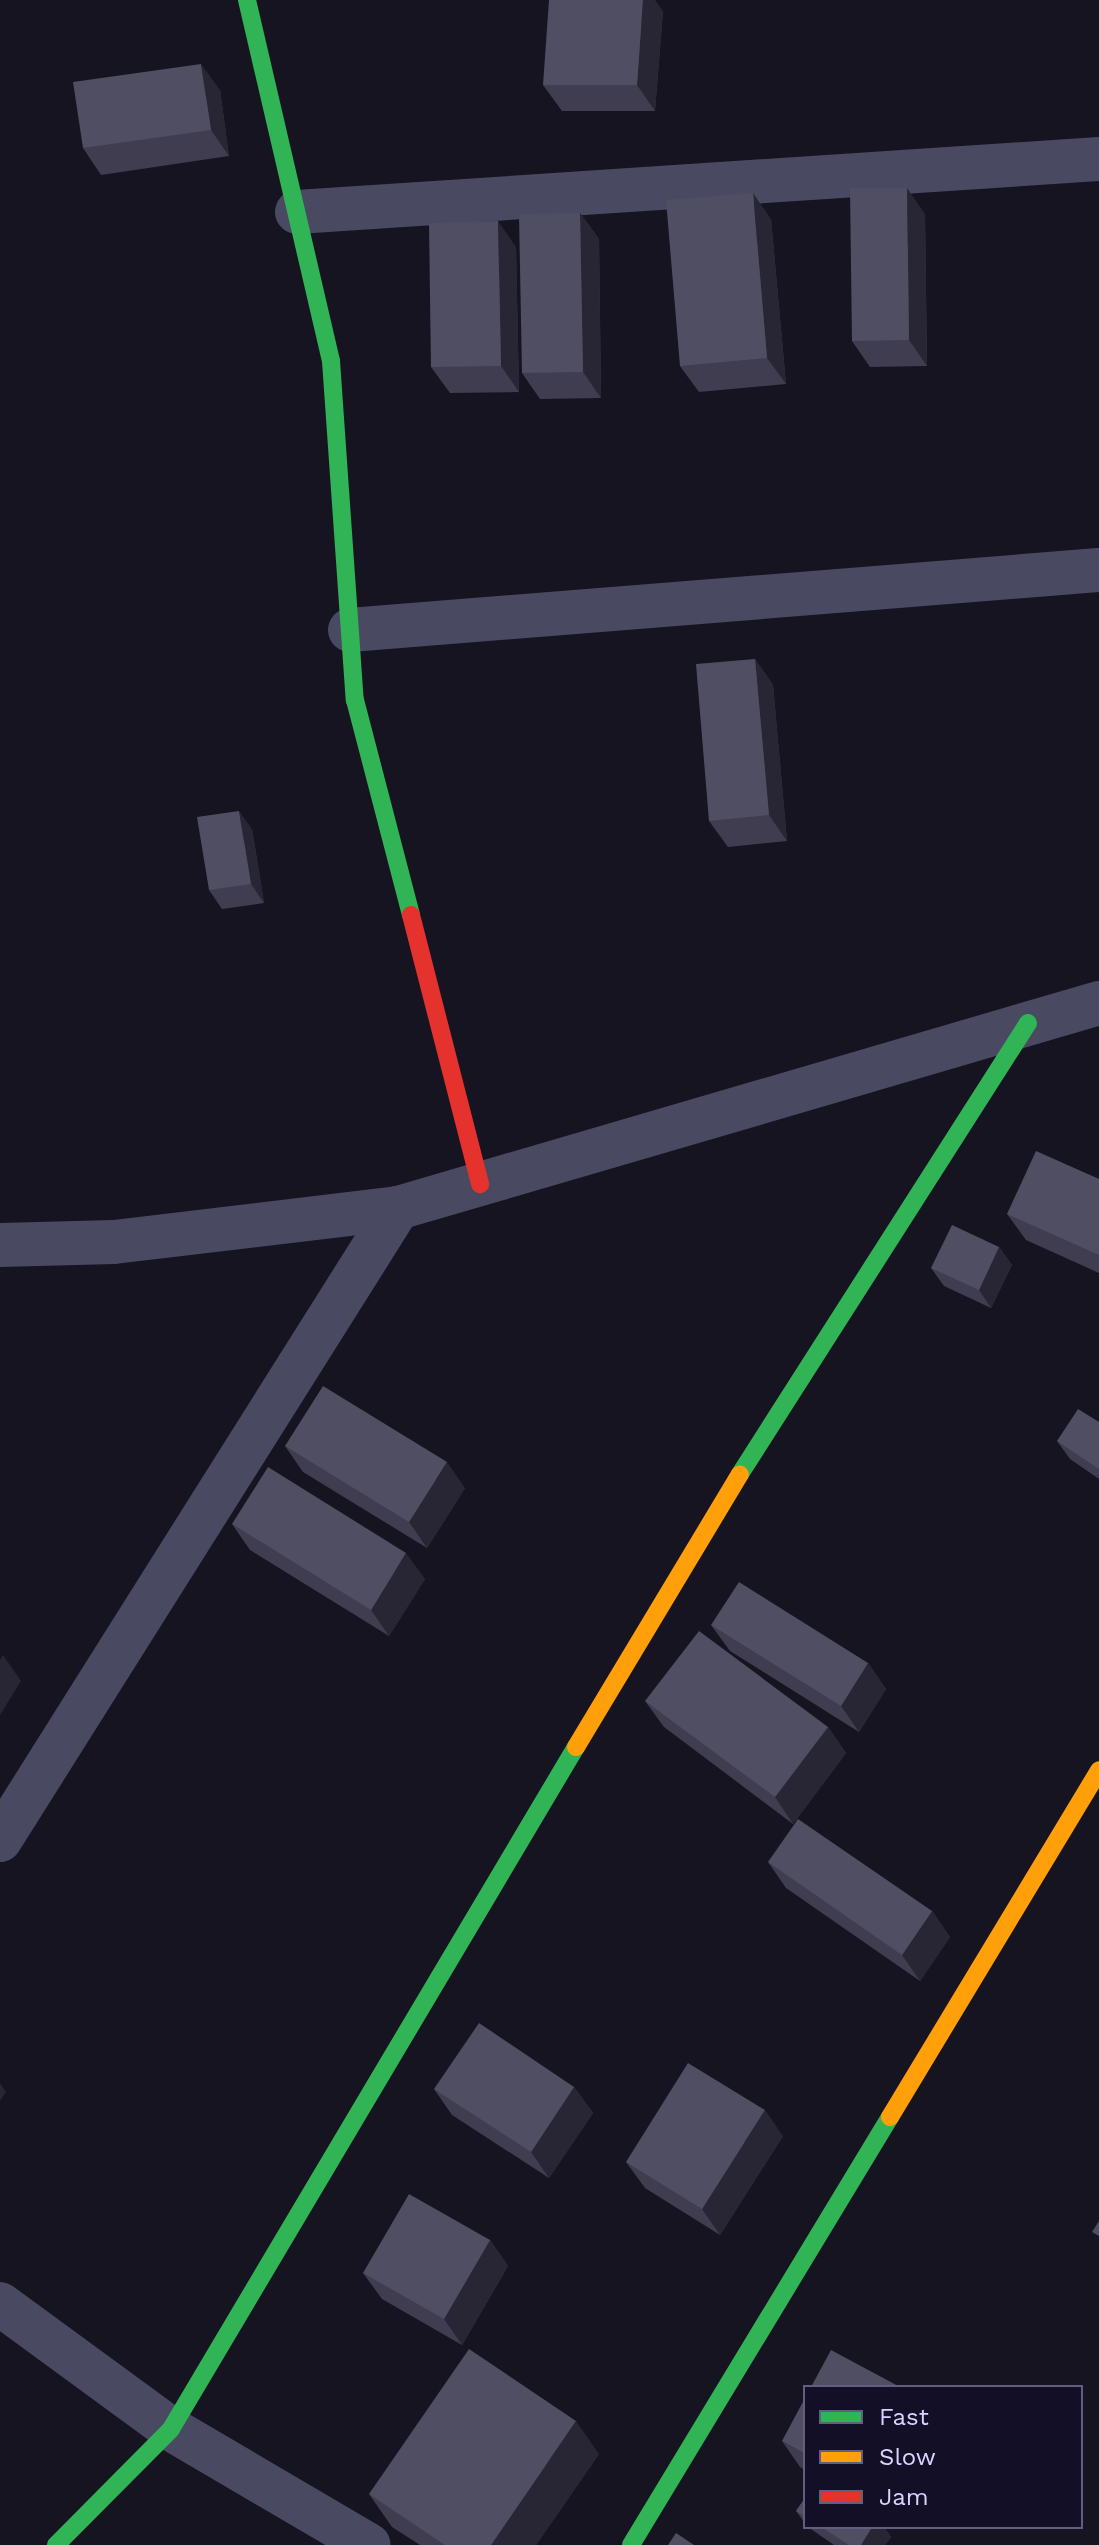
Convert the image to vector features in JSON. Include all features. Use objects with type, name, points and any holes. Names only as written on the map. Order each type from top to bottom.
[{"type":"street","points":[[247,0],[331,361],[355,700],[480,1184]]},
{"type":"street","points":[[297,212],[1099,159]]},
{"type":"street","points":[[350,630],[1099,570]]},
{"type":"street","points":[[0,1245],[114,1242],[398,1208],[1099,1003]]},
{"type":"street","points":[[56,2545],[171,2429],[723,1501],[1028,1023]]},
{"type":"street","points":[[0,1840],[398,1208]]},
{"type":"street","points":[[631,2545],[1099,1770]]},
{"type":"street","points":[[0,2304],[171,2429],[369,2545]]},
{"type":"building","points":[[549,0],[643,0],[637,85],[543,85]]},
{"type":"building","points":[[201,64],[211,130],[83,148],[73,82]]},
{"type":"building","points":[[850,188],[907,188],[909,340],[852,341]]},
{"type":"building","points":[[753,193],[767,358],[680,366],[666,200]]},
{"type":"building","points":[[580,213],[583,372],[522,373],[519,214]]},
{"type":"building","points":[[498,221],[501,366],[431,367],[429,223]]},
{"type":"building","points":[[755,659],[769,815],[709,821],[696,664]]},
{"type":"building","points":[[239,811],[251,884],[209,890],[197,817]]},
{"type":"building","points":[[1036,1151],[1099,1179],[1099,1255],[1007,1214]]},
{"type":"building","points":[[952,1225],[999,1247],[979,1290],[931,1268]]},
{"type":"building","points":[[323,1386],[447,1462],[409,1522],[285,1446]]},
{"type":"building","points":[[1078,1409],[1099,1422],[1099,1469],[1057,1441]]},
{"type":"building","points":[[268,1467],[406,1553],[371,1610],[232,1524]]},
{"type":"building","points":[[739,1582],[868,1663],[841,1706],[711,1625]]},
{"type":"building","points":[[699,1631],[828,1727],[775,1797],[645,1701]]},
{"type":"building","points":[[798,1819],[932,1911],[902,1955],[768,1862]]},
{"type":"building","points":[[479,2023],[574,2087],[531,2152],[434,2089]]},
{"type":"building","points":[[688,2063],[765,2110],[702,2209],[626,2162]]},
{"type":"building","points":[[409,2194],[490,2240],[444,2319],[363,2273]]},
{"type":"building","points":[[1099,2221],[1099,2236],[1092,2232]]},
{"type":"building","points":[[469,2349],[576,2421],[491,2545],[445,2545],[369,2494]]},
{"type":"building","points":[[831,2350],[896,2385],[812,2385]]},
{"type":"building","points":[[803,2402],[803,2453],[782,2441]]},
{"type":"building","points":[[803,2501],[803,2516],[796,2511]]},
{"type":"building","points":[[824,2529],[871,2529],[861,2545],[849,2545]]},
{"type":"building","points":[[676,2533],[694,2545],[668,2545]]},
{"type":"traffic: fast","points":[[247,0],[331,361],[355,700],[411,915]]},
{"type":"traffic: fast","points":[[740,1474],[1028,1023]]},
{"type":"traffic: fast","points":[[56,2545],[171,2429],[576,1747]]},
{"type":"traffic: fast","points":[[631,2545],[890,2117]]},
{"type":"traffic: slow","points":[[576,1747],[740,1474]]},
{"type":"traffic: slow","points":[[890,2117],[1099,1770]]},
{"type":"traffic: jam","points":[[411,915],[480,1184]]}]
